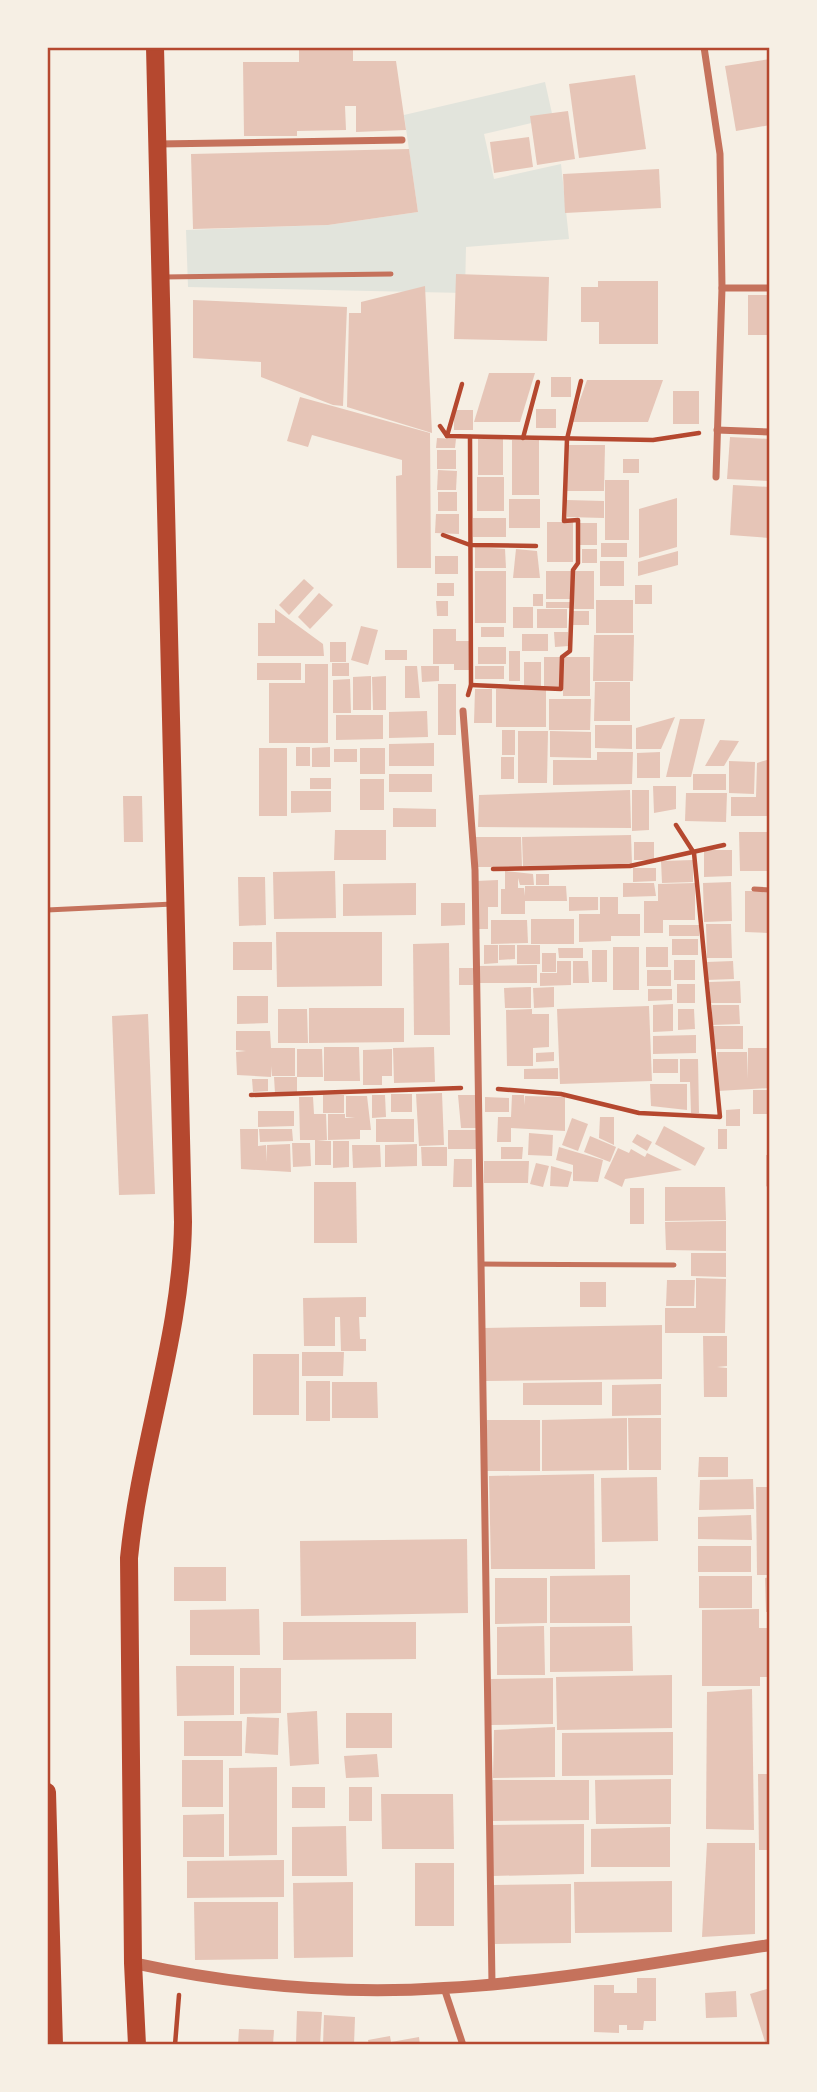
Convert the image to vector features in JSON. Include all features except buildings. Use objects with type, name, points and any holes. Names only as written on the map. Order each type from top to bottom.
[{"type":"main road","points":[[137,2045],[133,1963],[129,1558],[134,1514],[183,1266],[155,47]]},
{"type":"main road","points":[[47,1792],[54,2045]]},
{"type":"street","points":[[704,47],[720,154],[722,288],[716,477]]},
{"type":"street","points":[[157,145],[402,140]]},
{"type":"street","points":[[722,288],[770,288]]},
{"type":"street","points":[[717,430],[770,432]]},
{"type":"street","points":[[463,711],[475,870],[492,1984]]},
{"type":"street","points":[[133,1963],[180,1973],[268,1985],[343,1990],[444,1988],[492,1984],[770,1945]]},
{"type":"street","points":[[444,1988],[463,2045]]},
{"type":"lane","points":[[160,277],[391,274]]},
{"type":"lane","points":[[754,889],[770,890]]},
{"type":"lane","points":[[47,910],[176,904]]},
{"type":"lane","points":[[481,1264],[674,1265]]},
{"type":"path","points":[[471,685],[561,688],[562,657],[570,651],[573,570],[578,563],[578,520],[564,521],[567,439],[581,381]]},
{"type":"path","points":[[523,438],[538,382]]},
{"type":"path","points":[[447,436],[461,384]]},
{"type":"path","points":[[440,426],[447,436]]},
{"type":"path","points":[[447,436],[653,440],[717,430]]},
{"type":"path","points":[[463,711],[471,685],[470,437]]},
{"type":"path","points":[[443,535],[470,545],[536,546]]},
{"type":"path","points":[[251,1095],[479,1087],[561,1094],[639,1113],[720,1117],[694,853],[676,825]]},
{"type":"path","points":[[475,870],[630,866],[724,845]]},
{"type":"path","points":[[175,2045],[180,1973]]},
{"type":"shaded area","points":[[545,82],[553,118],[484,134],[494,179],[561,164],[569,239],[466,247],[465,293],[188,287],[186,230],[328,225],[418,212],[404,115]]}]
